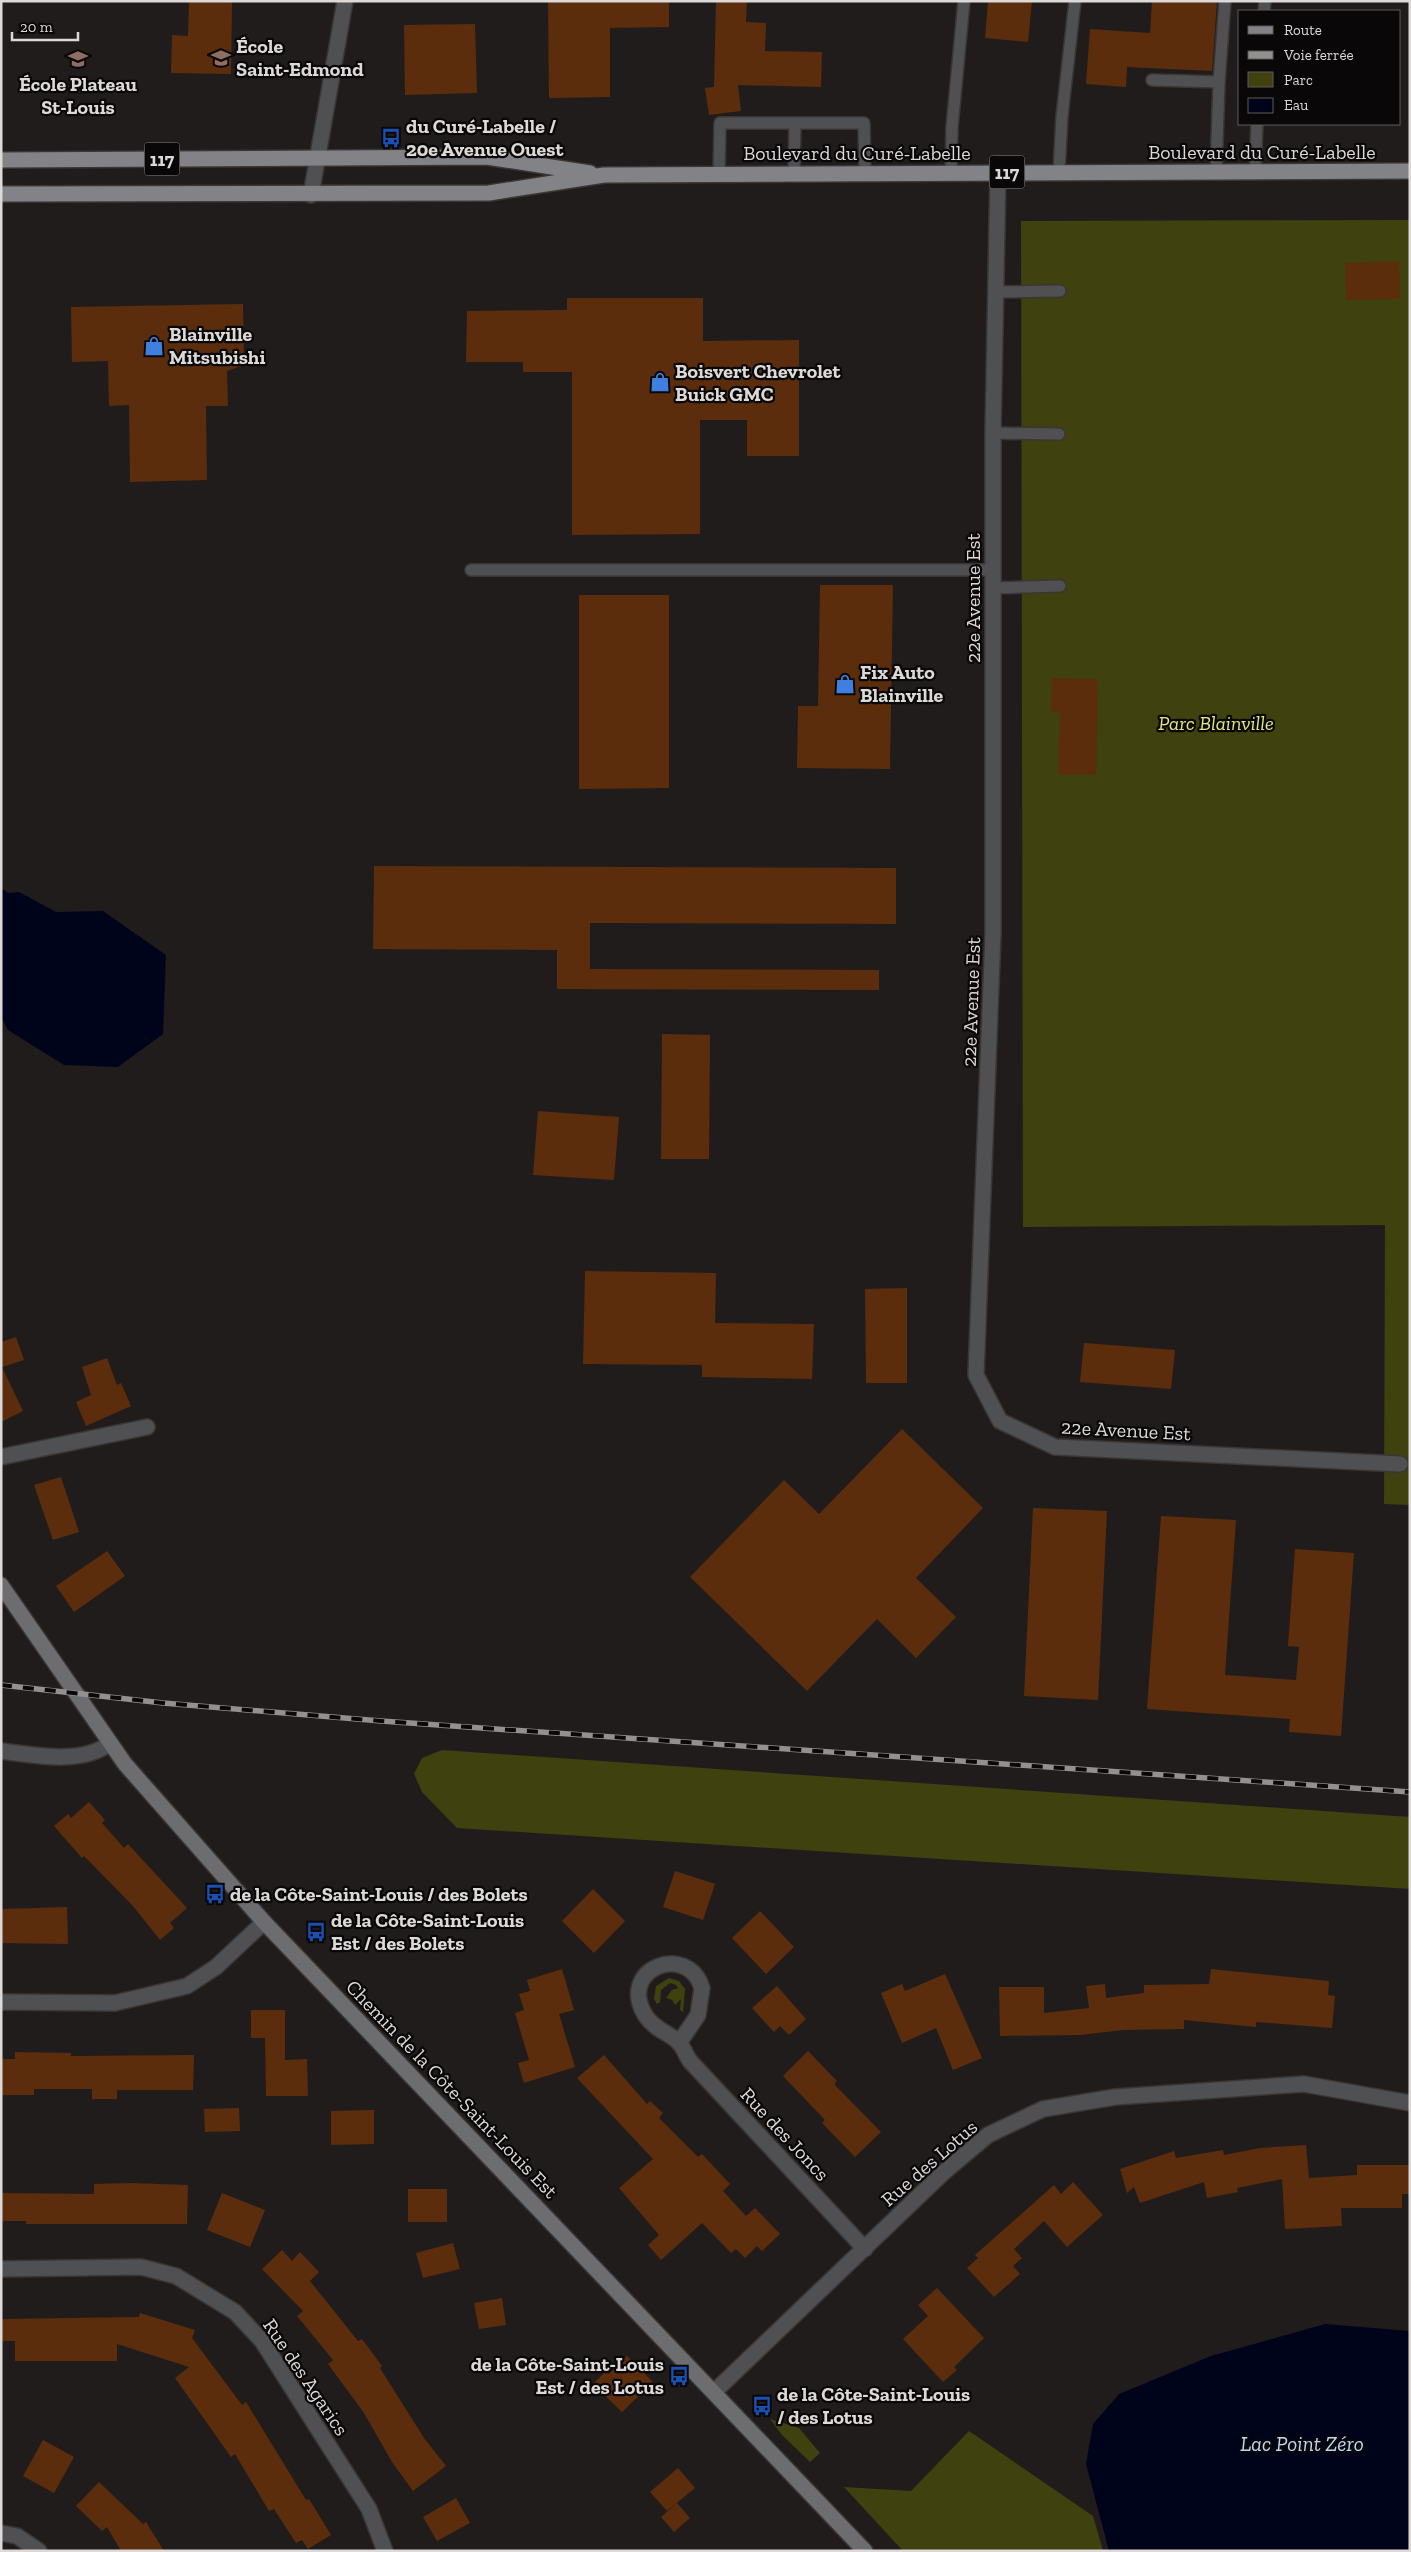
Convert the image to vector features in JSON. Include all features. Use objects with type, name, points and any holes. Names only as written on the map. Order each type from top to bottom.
[{"type":"main road","name":"Boulevard du Curé-Labelle","points":[[1,160],[487,157],[604,175]]},
{"type":"main road","name":"Boulevard du Curé-Labelle","points":[[1,194],[311,195],[490,193],[604,175],[1410,171]]},
{"type":"street","points":[[311,195],[345,1]]},
{"type":"street","name":"22e Avenue Est","points":[[998,173],[993,433],[994,933],[976,1375],[1000,1421],[1055,1448],[1400,1464]]},
{"type":"street","points":[[1,1456],[147,1427]]},
{"type":"street","name":"Chemin de la Côte-Saint-Louis Est","points":[[1,1585],[109,1744],[163,1810],[264,1922],[865,2551]]},
{"type":"street","points":[[1,1751],[78,1755],[100,1750],[109,1744]]},
{"type":"street","points":[[1,2002],[115,2003],[187,1986],[216,1967],[264,1922]]},
{"type":"street","name":"Rue des Joncs","points":[[680,2043],[698,2015],[702,1988],[693,1971],[679,1965],[666,1964],[653,1968],[643,1978],[639,1986],[639,2000],[645,2014],[656,2028],[680,2043],[690,2061],[865,2249]]},
{"type":"street","name":"Rue des Lotus","points":[[714,2392],[944,2172],[988,2135],[1043,2109],[1115,2097],[1304,2084],[1410,2103]]},
{"type":"street","name":"Rue des Agarics","points":[[1,2269],[141,2267],[176,2276],[235,2312],[262,2341],[369,2509],[385,2551]]},
{"type":"street","points":[[1,2533],[17,2536],[39,2551]]},
{"type":"lane","points":[[951,173],[952,126],[964,1]]},
{"type":"lane","points":[[1059,172],[1062,116],[1076,1]]},
{"type":"lane","points":[[1216,172],[1225,1]]},
{"type":"lane","points":[[1152,80],[1220,82]]},
{"type":"lane","points":[[719,174],[720,123],[864,123],[865,174]]},
{"type":"lane","points":[[794,174],[795,123]]},
{"type":"lane","points":[[1255,172],[1257,125]]},
{"type":"lane","points":[[997,292],[1060,291]]},
{"type":"lane","points":[[993,433],[1059,434]]},
{"type":"lane","points":[[471,570],[994,570]]},
{"type":"lane","points":[[993,588],[1060,586]]},
{"type":"green space","name":"Parc Blainville","points":[[1410,220],[1410,1505],[1384,1504],[1385,1225],[1023,1227],[1021,221]]},
{"type":"green space","points":[[442,1750],[1410,1817],[1410,1889],[457,1828],[422,1792],[414,1774],[422,1758]]},
{"type":"green space","points":[[669,1978],[679,1981],[685,1989],[683,2012],[680,2010],[681,1999],[675,2005],[672,2000],[666,1998],[672,1990],[678,1988],[676,1985],[670,1983],[661,1990],[660,2002],[657,2004],[654,1999],[656,1986]]},
{"type":"green space","points":[[770,2419],[799,2428],[820,2453],[810,2462],[782,2435]]},
{"type":"green space","points":[[969,2431],[1093,2516],[1103,2551],[903,2551],[844,2487],[911,2491]]},
{"type":"water","points":[[1,888],[8,893],[19,892],[56,912],[103,911],[166,955],[163,1034],[118,1067],[64,1065],[8,1030],[1,1017]]},
{"type":"water","name":"Lac Point Zéro","points":[[1325,2324],[1410,2331],[1410,2551],[1109,2551],[1086,2464],[1093,2424],[1119,2394],[1211,2356]]},
{"type":"building","points":[[189,1],[232,1],[231,74],[171,73],[172,35],[188,36]]},
{"type":"building","points":[[548,1],[669,1],[669,27],[610,28],[610,97],[549,98]]},
{"type":"building","points":[[716,1],[747,1],[746,22],[766,23],[765,51],[822,52],[821,87],[738,85],[741,111],[709,115],[705,88],[714,87]]},
{"type":"building","points":[[988,1],[1032,1],[1028,42],[985,38]]},
{"type":"building","points":[[1152,1],[1217,1],[1212,71],[1127,67],[1126,87],[1086,84],[1090,29],[1150,33]]},
{"type":"building","points":[[475,24],[477,93],[405,95],[404,25]]},
{"type":"building","points":[[1399,261],[1400,299],[1346,300],[1345,263]]},
{"type":"building","points":[[567,298],[703,298],[703,341],[799,340],[799,456],[747,456],[747,420],[700,420],[700,534],[572,535],[572,372],[523,372],[523,362],[466,362],[467,311],[567,310]]},
{"type":"building","points":[[243,304],[244,365],[227,371],[228,406],[206,406],[207,480],[130,482],[129,405],[109,406],[108,361],[72,362],[71,307]]},
{"type":"building","points":[[820,585],[893,585],[890,769],[797,768],[798,706],[818,706]]},
{"type":"building","points":[[579,595],[669,595],[669,788],[579,789]]},
{"type":"building","points":[[1052,678],[1098,679],[1096,775],[1058,774],[1060,712],[1051,712]]},
{"type":"building","points":[[374,866],[896,868],[896,924],[590,923],[590,969],[879,970],[879,990],[557,989],[557,950],[373,949]]},
{"type":"building","points":[[662,1034],[710,1035],[709,1159],[661,1159]]},
{"type":"building","points":[[538,1111],[619,1117],[614,1180],[533,1175]]},
{"type":"building","points":[[585,1271],[716,1273],[715,1323],[814,1324],[812,1379],[702,1377],[702,1365],[583,1364]]},
{"type":"building","points":[[907,1288],[907,1383],[866,1383],[865,1289]]},
{"type":"building","points":[[16,1337],[24,1360],[2,1367],[23,1411],[1,1422],[1,1342]]},
{"type":"building","points":[[1084,1343],[1175,1350],[1171,1389],[1080,1382]]},
{"type":"building","points":[[107,1358],[117,1385],[121,1383],[131,1406],[86,1426],[76,1402],[91,1395],[82,1367]]},
{"type":"building","points":[[902,1429],[983,1508],[916,1578],[956,1617],[916,1658],[877,1619],[807,1691],[690,1577],[784,1480],[819,1514]]},
{"type":"building","points":[[61,1477],[79,1532],[53,1540],[34,1485]]},
{"type":"building","points":[[1033,1508],[1107,1511],[1098,1700],[1024,1696]]},
{"type":"building","points":[[1161,1516],[1236,1520],[1225,1675],[1296,1680],[1299,1647],[1288,1646],[1295,1549],[1354,1553],[1341,1736],[1289,1732],[1290,1719],[1147,1709]]},
{"type":"building","points":[[107,1551],[125,1576],[74,1612],[56,1586]]},
{"type":"building","points":[[89,1802],[105,1820],[102,1823],[124,1848],[128,1844],[187,1908],[170,1923],[174,1928],[160,1940],[133,1906],[84,1856],[82,1858],[54,1826],[68,1814],[71,1818]]},
{"type":"building","points":[[675,1871],[715,1884],[703,1920],[663,1907]]},
{"type":"building","points":[[593,1889],[625,1921],[594,1953],[562,1921]]},
{"type":"building","points":[[67,1907],[68,1944],[1,1943],[1,1909]]},
{"type":"building","points":[[760,1911],[794,1947],[766,1974],[732,1938]]},
{"type":"building","points":[[562,1969],[574,2010],[559,2014],[575,2067],[524,2083],[518,2063],[529,2060],[515,2013],[524,2010],[519,1994],[530,1991],[527,1980]]},
{"type":"building","points":[[1211,1969],[1329,1981],[1328,1995],[1335,1996],[1332,2028],[1256,2022],[1256,2027],[1184,2020],[1184,2029],[1123,2030],[1081,2035],[1000,2036],[999,1987],[1044,1987],[1044,2013],[1089,2008],[1086,1986],[1105,1984],[1106,1998],[1144,1993],[1144,1985],[1209,1984]]},
{"type":"building","points":[[945,1974],[982,2058],[953,2070],[936,2028],[902,2043],[881,1993],[902,1984],[905,1991]]},
{"type":"building","points":[[777,1986],[806,2019],[789,2035],[780,2026],[774,2032],[752,2008]]},
{"type":"building","points":[[251,2010],[285,2010],[285,2060],[307,2059],[308,2096],[266,2096],[265,2038],[251,2038]]},
{"type":"building","points":[[808,2051],[837,2081],[834,2084],[881,2132],[855,2157],[822,2123],[825,2120],[783,2076]]},
{"type":"building","points":[[15,2052],[71,2053],[71,2056],[194,2055],[193,2090],[117,2090],[117,2099],[92,2099],[92,2089],[34,2089],[34,2095],[1,2095],[1,2059],[15,2059]]},
{"type":"building","points":[[604,2055],[647,2104],[650,2101],[663,2113],[659,2118],[698,2157],[702,2154],[730,2184],[723,2191],[746,2216],[755,2208],[780,2234],[762,2251],[757,2246],[745,2258],[736,2249],[731,2253],[702,2223],[661,2260],[648,2245],[659,2235],[619,2188],[653,2159],[577,2078]]},
{"type":"building","points":[[239,2108],[240,2131],[205,2132],[204,2109]]},
{"type":"building","points":[[374,2110],[374,2144],[331,2145],[331,2111]]},
{"type":"building","points":[[1306,2145],[1309,2178],[1357,2175],[1357,2165],[1410,2165],[1410,2194],[1402,2194],[1402,2208],[1341,2208],[1342,2226],[1285,2229],[1282,2179],[1237,2188],[1238,2192],[1207,2198],[1204,2182],[1140,2203],[1134,2187],[1127,2193],[1120,2169],[1174,2151],[1176,2158],[1223,2150],[1224,2155],[1260,2148]]},
{"type":"building","points":[[1073,2182],[1103,2215],[1067,2247],[1044,2221],[1014,2249],[1022,2258],[1013,2266],[1020,2274],[994,2297],[967,2268],[978,2258],[975,2255],[1054,2185],[1061,2194]]},
{"type":"building","points":[[94,2184],[188,2185],[187,2224],[26,2224],[26,2221],[1,2221],[1,2193],[94,2194]]},
{"type":"building","points":[[408,2189],[447,2189],[447,2222],[408,2222]]},
{"type":"building","points":[[222,2193],[265,2210],[250,2247],[207,2230]]},
{"type":"building","points":[[453,2243],[460,2269],[423,2278],[416,2253]]},
{"type":"building","points":[[282,2250],[292,2261],[300,2252],[319,2272],[310,2281],[358,2341],[362,2339],[382,2366],[380,2368],[424,2438],[446,2466],[413,2491],[392,2462],[364,2413],[328,2364],[333,2360],[297,2316],[303,2311],[262,2269]]},
{"type":"building","points":[[937,2288],[984,2338],[954,2367],[957,2370],[943,2382],[903,2339],[928,2316],[918,2305]]},
{"type":"building","points":[[502,2298],[506,2325],[479,2329],[474,2303]]},
{"type":"building","points":[[140,2313],[195,2330],[192,2338],[242,2405],[246,2402],[306,2500],[309,2499],[331,2535],[308,2549],[302,2540],[296,2543],[274,2509],[269,2511],[235,2454],[231,2457],[175,2378],[189,2367],[117,2344],[117,2361],[15,2361],[15,2341],[1,2341],[1,2319],[139,2317]]},
{"type":"building","points":[[627,2356],[653,2382],[622,2412],[593,2384],[606,2371],[609,2374]]},
{"type":"building","points":[[43,2440],[74,2457],[54,2493],[23,2476]]},
{"type":"building","points":[[678,2468],[695,2488],[667,2511],[650,2492]]},
{"type":"building","points":[[99,2482],[143,2524],[146,2522],[164,2551],[121,2551],[107,2527],[102,2531],[76,2506]]},
{"type":"building","points":[[456,2498],[470,2523],[437,2541],[423,2517]]},
{"type":"building","points":[[677,2503],[690,2518],[674,2532],[661,2517]]},
{"type":"railway","points":[[1,1685],[163,1703],[381,1721],[1410,1792]]},
{"type":"place","name":"École Saint-Edmond","points":[[221,58]]},
{"type":"place","name":"École Plateau St-Louis","points":[[78,59]]},
{"type":"place","name":"du Curé-Labelle / 20e Avenue Ouest","points":[[391,138]]},
{"type":"place","name":"Blainville Mitsubishi","points":[[154,346]]},
{"type":"place","name":"Boisvert Chevrolet Buick GMC","points":[[660,382]]},
{"type":"place","name":"Fix Auto Blainville","points":[[845,684]]},
{"type":"place","name":"de la Côte-Saint-Louis / des Bolets","points":[[215,1894]]},
{"type":"place","name":"de la Côte-Saint-Louis Est / des Bolets","points":[[316,1932]]},
{"type":"place","name":"de la Côte-Saint-Louis Est / des Lotus","points":[[679,2376]]},
{"type":"place","name":"de la Côte-Saint-Louis / des Lotus","points":[[762,2406]]}]
